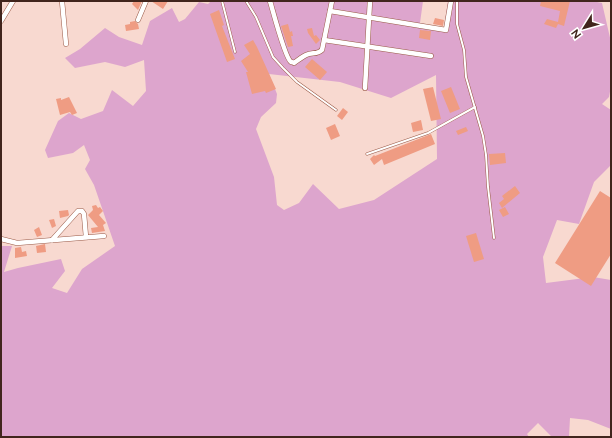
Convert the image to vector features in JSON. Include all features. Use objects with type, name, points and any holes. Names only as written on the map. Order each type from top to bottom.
[{"type":"street","points":[[1,21],[13,1]]},
{"type":"street","points":[[62,1],[66,44]]},
{"type":"street","points":[[138,20],[146,1]]},
{"type":"street","points":[[270,1],[284,46],[291,62],[294,63],[306,54],[319,52],[322,50],[332,1]]},
{"type":"street","points":[[365,88],[370,1]]},
{"type":"street","points":[[330,11],[446,30],[451,1]]},
{"type":"street","points":[[324,40],[431,56]]},
{"type":"street","points":[[52,240],[78,211],[82,211],[84,214],[86,237]]},
{"type":"street","points":[[1,240],[17,243],[104,236]]},
{"type":"lane","points":[[222,1],[235,52]]},
{"type":"lane","points":[[246,1],[256,17],[273,57],[297,82],[336,110]]},
{"type":"lane","points":[[457,1],[457,24],[464,50],[466,77],[484,136],[494,238]]},
{"type":"lane","points":[[367,154],[428,133],[475,107]]},
{"type":"shaded area","points":[[211,1],[423,1],[420,23],[444,28],[448,1],[592,1],[602,3],[611,42],[611,86],[609,97],[602,104],[611,110],[611,165],[594,182],[579,224],[557,220],[543,257],[546,283],[593,277],[611,280],[611,429],[588,420],[570,418],[569,437],[552,437],[538,423],[527,434],[529,437],[1,437],[1,246],[12,246],[4,272],[61,259],[65,271],[52,288],[67,293],[82,269],[115,246],[94,185],[85,169],[90,160],[84,145],[73,153],[48,158],[45,150],[58,121],[69,113],[81,119],[103,111],[112,90],[133,106],[146,91],[144,60],[125,67],[105,62],[75,68],[65,58],[80,49],[105,28],[119,37],[142,45],[150,21],[172,8],[179,22],[185,19],[199,2],[208,4]],"holes":[[[269,74],[340,82],[391,98],[436,75],[437,159],[374,200],[339,209],[313,184],[299,203],[284,210],[277,205],[274,177],[256,129],[261,117],[276,103],[277,94]]]},
{"type":"building","points":[[134,1],[142,1],[138,10],[132,4]]},
{"type":"building","points":[[151,1],[168,1],[163,9]]},
{"type":"building","points":[[541,1],[570,1],[564,26],[558,24],[556,28],[544,24],[547,19],[558,22],[560,11],[540,6]]},
{"type":"building","points":[[219,10],[224,25],[222,26],[235,59],[227,62],[210,14]]},
{"type":"building","points":[[435,18],[444,20],[443,26],[433,24]]},
{"type":"building","points":[[135,21],[138,24],[139,29],[126,31],[125,25]]},
{"type":"building","points":[[288,24],[290,32],[292,31],[293,36],[291,36],[293,46],[288,47],[281,26]]},
{"type":"building","points":[[312,28],[314,36],[316,35],[320,40],[316,44],[308,33],[307,29]]},
{"type":"building","points":[[420,30],[431,31],[430,40],[419,38]]},
{"type":"building","points":[[253,40],[276,89],[266,93],[265,91],[252,94],[246,72],[248,72],[241,61],[250,54],[244,45]]},
{"type":"building","points":[[312,59],[327,72],[320,80],[305,67]]},
{"type":"building","points":[[433,87],[441,119],[431,121],[423,89]]},
{"type":"building","points":[[451,87],[460,109],[450,113],[441,91]]},
{"type":"building","points":[[69,97],[77,113],[72,115],[70,112],[60,115],[56,99],[61,98],[61,100]]},
{"type":"building","points":[[343,108],[348,112],[342,120],[337,116]]},
{"type":"building","points":[[421,120],[423,130],[413,132],[411,123]]},
{"type":"building","points":[[335,124],[340,136],[331,140],[326,128]]},
{"type":"building","points":[[466,127],[468,131],[458,135],[456,131]]},
{"type":"building","points":[[431,134],[435,144],[384,165],[382,159],[374,165],[370,159],[374,155],[375,156]]},
{"type":"building","points":[[505,153],[506,163],[490,165],[489,154]]},
{"type":"building","points":[[515,186],[520,193],[502,208],[499,203],[504,199],[502,196]]},
{"type":"building","points":[[600,191],[611,198],[611,254],[591,286],[555,263]]},
{"type":"building","points":[[96,205],[103,211],[99,215],[106,223],[103,225],[105,231],[92,233],[91,228],[98,227],[88,215],[93,210],[92,206]]},
{"type":"building","points":[[505,207],[509,214],[503,217],[499,210]]},
{"type":"building","points":[[68,210],[68,216],[60,218],[59,211]]},
{"type":"building","points":[[54,219],[56,226],[52,228],[49,220]]},
{"type":"building","points":[[39,227],[42,235],[37,237],[34,230]]},
{"type":"building","points":[[476,233],[484,259],[474,262],[466,236]]},
{"type":"building","points":[[45,244],[46,252],[37,253],[36,246]]},
{"type":"building","points":[[21,247],[22,252],[26,251],[27,256],[15,258],[15,248]]}]
